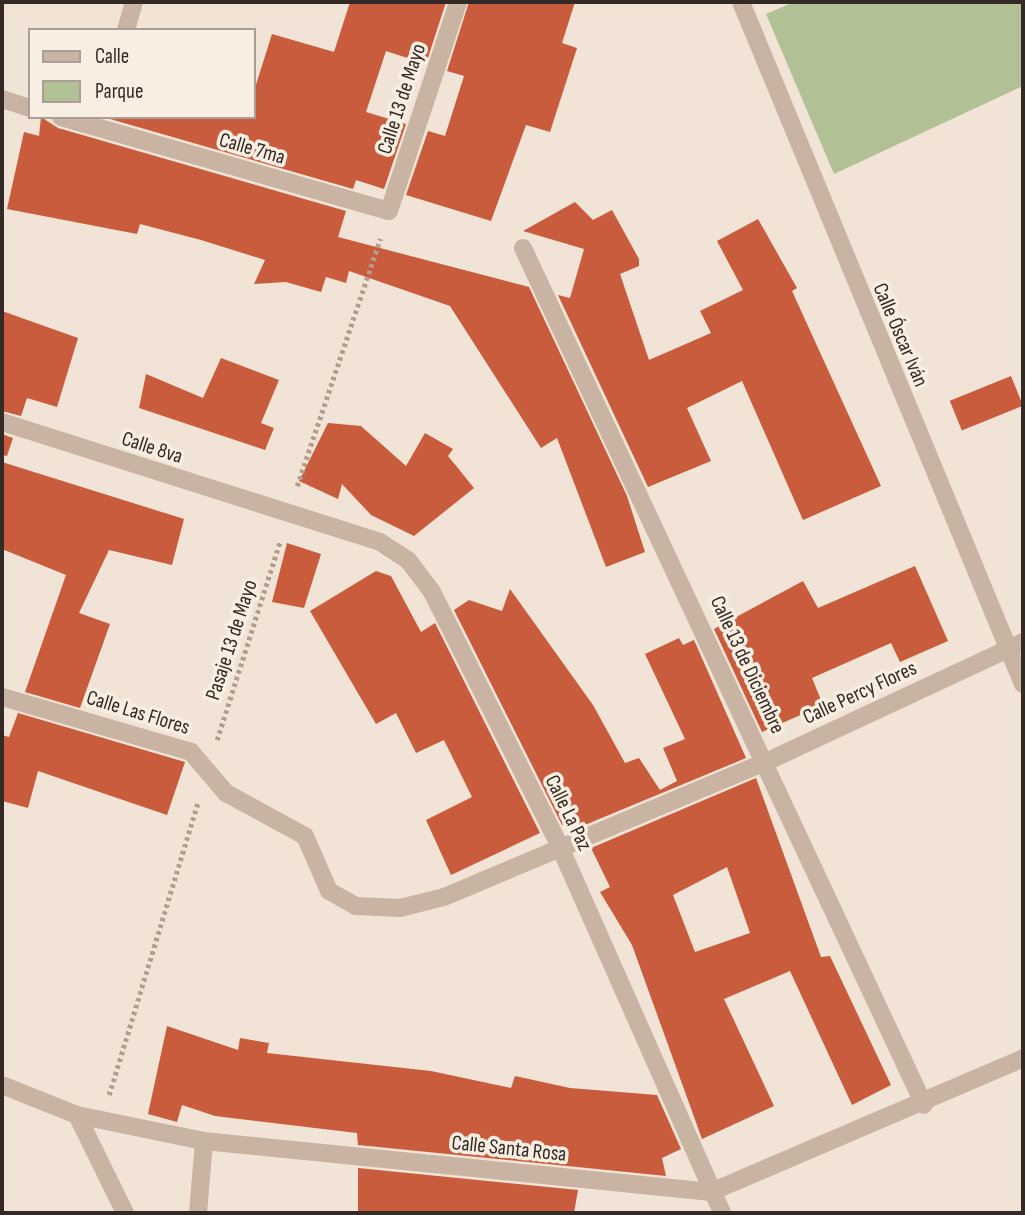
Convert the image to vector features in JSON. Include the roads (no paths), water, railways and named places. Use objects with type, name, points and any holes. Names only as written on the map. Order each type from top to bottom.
[{"type":"street","points":[[127,28],[134,2]]},
{"type":"street","name":"Calle 13 de Mayo","points":[[389,211],[458,2]]},
{"type":"street","name":"Calle Óscar Iván","points":[[747,4],[1016,646],[1023,684]]},
{"type":"street","points":[[2,99],[28,107]]},
{"type":"street","name":"Calle 7ma","points":[[74,119],[100,123],[389,211]]},
{"type":"street","name":"Calle 13 de Diciembre","points":[[523,248],[768,761],[924,1105]]},
{"type":"street","name":"Calle 8va","points":[[2,422],[287,516]]},
{"type":"street","name":"Calle La Paz","points":[[287,516],[380,542],[408,561],[432,592],[560,847],[722,1213]]},
{"type":"street","name":"Calle Percy Flores","points":[[560,847],[768,761],[1016,646]]},
{"type":"street","name":"Calle Las Flores","points":[[2,697],[191,752],[206,774],[226,793],[305,836],[329,891],[356,906],[400,908],[444,897],[560,847]]},
{"type":"street","name":"Calle Santa Rosa","points":[[2,1085],[76,1115],[204,1141],[711,1192],[924,1105],[1023,1058]]},
{"type":"street","points":[[76,1115],[125,1213]]},
{"type":"street","points":[[198,1213],[204,1141]]}]
